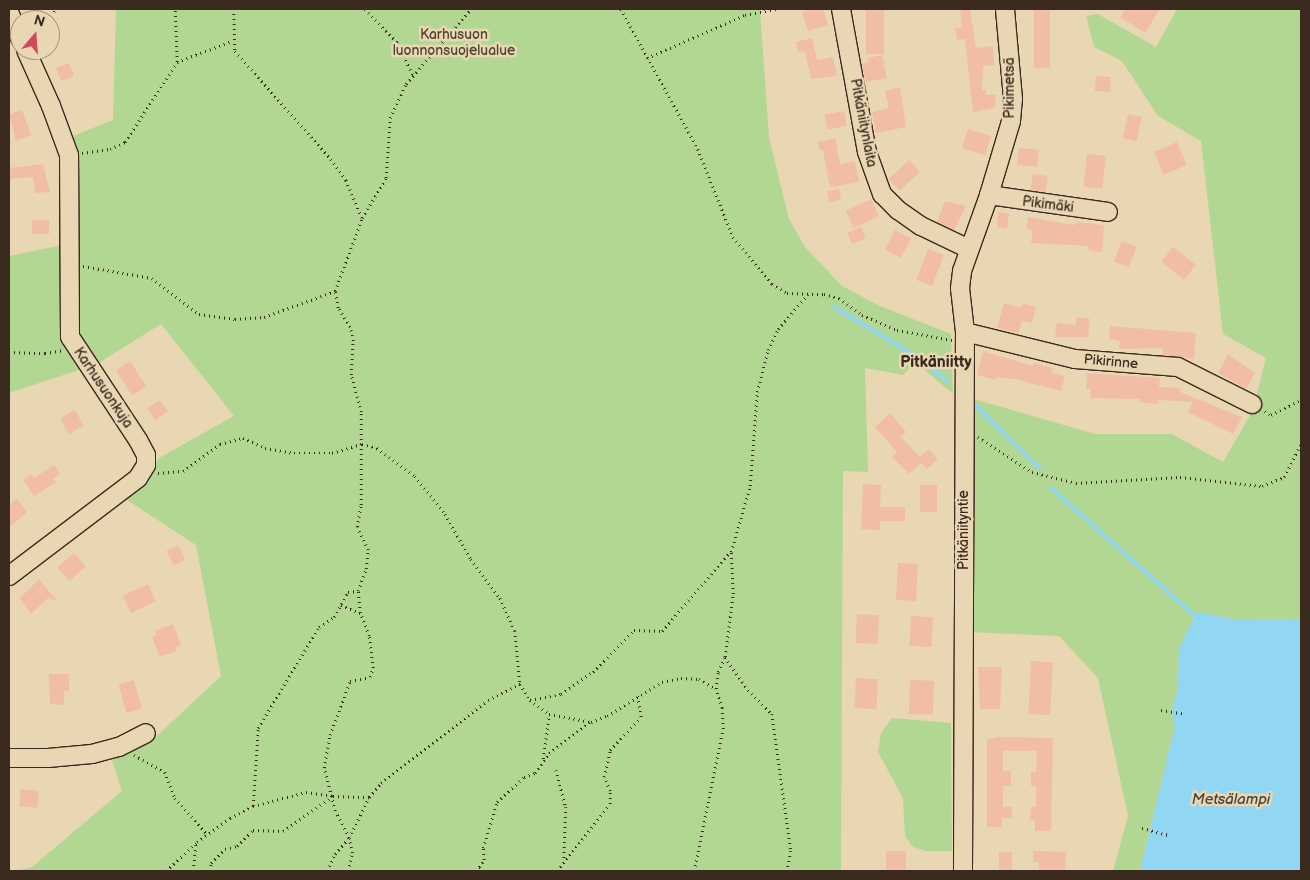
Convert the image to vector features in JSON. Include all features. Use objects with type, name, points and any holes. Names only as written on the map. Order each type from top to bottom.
[{"type":"street","name":"Pitkäniitynlaita","points":[[841,9],[867,152],[882,194],[898,210],[921,226],[969,249]]},
{"type":"street","name":"Pikimetsä","points":[[989,195],[1007,141],[1012,106],[1005,9]]},
{"type":"street","name":"Karhusuonkuja","points":[[31,60],[52,106],[68,155],[68,327],[74,347],[138,440],[146,456],[142,471]]},
{"type":"street","name":"Pitkäniityntie","points":[[963,871],[964,433],[960,288],[969,249],[989,195]]},
{"type":"street","name":"Pikimäki","points":[[989,195],[1108,212]]},
{"type":"street","name":"Pikirinne","points":[[960,336],[1075,359],[1178,367],[1252,404]]},
{"type":"street","points":[[9,576],[138,478],[142,471]]},
{"type":"street","points":[[9,758],[70,757],[119,748],[146,733]]},
{"type":"path","points":[[68,155],[110,149],[125,142],[177,62],[175,9]]},
{"type":"path","points":[[234,9],[232,41],[235,51],[346,180],[362,218]]},
{"type":"path","points":[[365,9],[397,42],[413,75]]},
{"type":"path","points":[[348,871],[352,854],[349,838],[335,811],[333,796],[324,768],[330,735],[350,681],[370,677],[373,668],[369,636],[360,613],[358,591],[366,569],[368,550],[357,526],[361,506],[362,444],[360,412],[351,374],[353,341],[350,327],[338,308],[335,291],[362,218],[386,178],[390,118],[413,75],[471,9]]},
{"type":"path","points":[[621,9],[698,150],[733,237],[772,284],[787,293],[839,298],[862,314],[897,330],[960,336]]},
{"type":"path","points":[[647,58],[745,15],[776,9]]},
{"type":"path","points":[[177,62],[232,41]]},
{"type":"path","points":[[69,266],[94,266],[152,278],[199,314],[235,319],[264,317],[335,291]]},
{"type":"path","points":[[694,871],[723,729],[722,708],[716,689],[718,672],[725,657],[733,594],[731,552],[750,486],[756,392],[768,350],[778,329],[808,294]]},
{"type":"path","points":[[9,352],[45,353],[74,347]]},
{"type":"path","points":[[1252,404],[1271,415],[1301,400]]},
{"type":"path","points":[[964,433],[989,441],[1032,472],[1076,483],[1180,477],[1262,486],[1284,477],[1301,443]]},
{"type":"path","points":[[142,471],[183,472],[220,444],[243,438],[265,448],[294,452],[332,453],[362,444],[377,448],[395,458],[415,476],[445,514],[471,560],[500,598],[515,631],[520,684],[530,700],[549,714],[591,722]]},
{"type":"path","points":[[530,700],[561,694],[594,672],[634,630],[662,630],[731,552]]},
{"type":"path","points":[[253,806],[258,728],[319,627],[334,617],[348,592],[358,591]]},
{"type":"path","points":[[341,605],[360,613]]},
{"type":"path","points":[[725,657],[748,690],[772,714],[791,851],[787,871]]},
{"type":"path","points":[[476,871],[480,867],[497,802],[524,777],[535,773],[549,753],[591,722],[606,716],[637,694],[662,682],[681,678],[699,679],[716,689]]},
{"type":"path","points":[[327,871],[335,854],[349,838],[369,797],[407,761],[488,700],[520,684]]},
{"type":"path","points":[[557,871],[610,804],[610,791],[604,777],[610,750],[641,717],[637,694]]},
{"type":"path","points":[[1161,710],[1185,714]]},
{"type":"path","points":[[543,761],[549,714]]},
{"type":"path","points":[[119,748],[165,772],[175,798],[207,835]]},
{"type":"path","points":[[556,770],[566,806],[564,861]]},
{"type":"path","points":[[166,871],[197,842],[253,806],[306,792],[333,796],[369,797]]},
{"type":"path","points":[[210,871],[211,863],[226,849],[237,846],[246,834],[253,830],[283,831],[333,796]]},
{"type":"path","points":[[1142,828],[1168,835]]},
{"type":"path","points":[[192,871],[197,842]]},
{"type":"path","points":[[480,867],[484,871]]},
{"type":"green space","name":"Karhusuon luonnonsuojelualue","points":[[116,9],[760,9],[769,138],[789,219],[805,247],[842,286],[880,306],[951,334],[953,394],[915,362],[903,375],[865,368],[868,472],[843,471],[841,871],[16,871],[32,867],[122,791],[112,760],[158,735],[221,676],[196,545],[127,500],[159,458],[234,416],[161,324],[97,364],[9,393],[9,256],[77,242],[73,136],[113,120]]},
{"type":"green space","points":[[1177,9],[1301,9],[1301,619],[1237,620],[1197,612],[1179,648],[1178,688],[1172,711],[1175,726],[1140,871],[1113,871],[1128,816],[1098,678],[1059,636],[969,632],[970,398],[1095,434],[1172,434],[1223,462],[1253,410],[1266,358],[1223,334],[1201,141],[1158,116],[1122,61],[1094,47],[1086,16],[1098,14],[1156,47]]},
{"type":"green space","points":[[892,718],[951,723],[952,851],[926,851],[913,847],[905,836],[903,798],[878,752],[881,733]]},
{"type":"water","name":"Metsälampi","points":[[1197,612],[1237,620],[1301,619],[1301,871],[1140,871],[1175,726],[1172,711],[1178,688],[1179,648]]},
{"type":"building","points":[[823,9],[828,25],[808,31],[802,12]]},
{"type":"building","points":[[866,9],[884,9],[884,54],[866,54]]},
{"type":"building","points":[[960,9],[970,9],[976,48],[993,46],[994,65],[983,66],[982,90],[986,90],[986,95],[996,95],[995,108],[973,112],[965,39],[957,40],[955,28],[962,27]]},
{"type":"building","points":[[1034,9],[1050,9],[1050,68],[1034,68]]},
{"type":"building","points":[[1125,9],[1160,9],[1145,33],[1120,17]]},
{"type":"building","points":[[812,38],[817,60],[833,57],[837,76],[811,79],[805,51],[798,52],[796,42]]},
{"type":"building","points":[[882,55],[887,78],[866,82],[862,64],[868,62],[868,58]]},
{"type":"building","points":[[69,63],[74,76],[61,81],[56,68]]},
{"type":"building","points":[[1096,76],[1111,77],[1110,92],[1095,91]]},
{"type":"building","points":[[900,87],[906,127],[876,133],[872,112],[889,108],[885,91]]},
{"type":"building","points":[[22,110],[31,135],[16,141],[9,114]]},
{"type":"building","points":[[844,111],[847,126],[827,130],[824,115]]},
{"type":"building","points":[[1128,114],[1142,117],[1136,141],[1123,138]]},
{"type":"building","points":[[968,129],[991,136],[985,155],[962,148]]},
{"type":"building","points":[[835,138],[840,164],[855,161],[859,182],[830,187],[823,150],[820,151],[818,142]]},
{"type":"building","points":[[1177,142],[1187,165],[1164,175],[1154,152]]},
{"type":"building","points":[[1019,148],[1039,150],[1037,167],[1017,165]]},
{"type":"building","points":[[1087,154],[1106,156],[1102,189],[1084,187]]},
{"type":"building","points":[[909,160],[920,172],[899,191],[889,179]]},
{"type":"building","points":[[43,164],[50,192],[35,193],[33,177],[9,179],[9,168]]},
{"type":"building","points":[[1033,174],[1048,176],[1046,192],[1031,190]]},
{"type":"building","points":[[839,189],[841,200],[829,202],[827,191]]},
{"type":"building","points":[[871,199],[879,216],[854,228],[846,211]]},
{"type":"building","points":[[945,201],[966,206],[954,230],[937,222]]},
{"type":"building","points":[[998,212],[1009,214],[1007,229],[997,227]]},
{"type":"building","points":[[1028,217],[1074,225],[1078,222],[1104,225],[1102,252],[1088,250],[1089,246],[1031,243],[1033,230],[1026,229]]},
{"type":"building","points":[[32,220],[49,220],[49,234],[32,234]]},
{"type":"building","points":[[861,227],[866,238],[852,244],[847,233]]},
{"type":"building","points":[[895,230],[911,238],[901,258],[885,250]]},
{"type":"building","points":[[1122,241],[1137,247],[1129,267],[1114,261]]},
{"type":"building","points":[[1173,247],[1196,265],[1184,280],[1161,262]]},
{"type":"building","points":[[928,249],[944,255],[932,286],[916,280]]},
{"type":"building","points":[[1004,303],[1021,308],[1023,303],[1036,307],[1032,323],[1022,321],[1018,333],[997,328]]},
{"type":"building","points":[[1077,317],[1090,319],[1088,337],[1055,337],[1057,323],[1076,325]]},
{"type":"building","points":[[1110,326],[1196,333],[1194,359],[1163,355],[1163,348],[1119,349],[1120,341],[1109,339]]},
{"type":"building","points":[[983,351],[1033,366],[1034,363],[1053,368],[1051,373],[1065,376],[1061,391],[1015,379],[996,377],[996,380],[977,375]]},
{"type":"building","points":[[1228,354],[1255,373],[1246,389],[1218,373]]},
{"type":"building","points":[[130,361],[146,386],[132,395],[116,370]]},
{"type":"building","points":[[1087,373],[1160,378],[1159,387],[1181,388],[1180,392],[1242,417],[1233,434],[1188,412],[1193,402],[1158,400],[1158,404],[1139,402],[1140,399],[1090,398],[1091,389],[1086,389]]},
{"type":"building","points":[[160,400],[168,412],[155,420],[148,408]]},
{"type":"building","points":[[75,410],[84,426],[69,434],[60,418]]},
{"type":"building","points":[[890,413],[906,432],[901,437],[920,457],[929,449],[938,459],[927,469],[921,463],[909,474],[892,457],[897,452],[875,427]]},
{"type":"building","points":[[54,465],[60,474],[53,479],[56,482],[34,496],[23,480],[32,474],[34,478]]},
{"type":"building","points":[[863,484],[881,485],[880,507],[905,507],[905,521],[880,521],[880,530],[861,529]]},
{"type":"building","points":[[920,485],[937,485],[937,512],[920,512]]},
{"type":"building","points":[[17,499],[27,512],[9,527],[9,505]]},
{"type":"building","points":[[178,545],[185,559],[174,565],[166,551]]},
{"type":"building","points":[[74,553],[86,567],[69,581],[57,567]]},
{"type":"building","points":[[898,563],[918,564],[916,601],[896,600]]},
{"type":"building","points":[[39,579],[57,601],[48,598],[31,614],[20,598]]},
{"type":"building","points":[[148,584],[156,601],[131,613],[123,596]]},
{"type":"building","points":[[857,614],[879,615],[877,644],[855,643]]},
{"type":"building","points":[[911,616],[933,617],[931,647],[909,646]]},
{"type":"building","points":[[173,624],[181,645],[176,647],[177,651],[160,657],[152,637],[156,635],[155,631]]},
{"type":"building","points":[[1031,661],[1053,662],[1050,715],[1028,714]]},
{"type":"building","points":[[978,667],[1002,667],[1000,709],[980,709]]},
{"type":"building","points":[[49,674],[69,674],[69,691],[64,691],[64,705],[50,704]]},
{"type":"building","points":[[856,678],[878,679],[876,709],[854,708]]},
{"type":"building","points":[[134,680],[142,709],[126,713],[119,684]]},
{"type":"building","points":[[910,680],[934,681],[933,715],[909,714]]},
{"type":"building","points":[[998,737],[1053,738],[1051,831],[1035,831],[1035,820],[1030,820],[1031,807],[1036,807],[1036,786],[1031,786],[1031,772],[1036,772],[1037,751],[1003,751],[1003,771],[1011,771],[1011,786],[1003,786],[1003,807],[1012,807],[1012,818],[1002,818],[1002,827],[987,827],[987,740]]},
{"type":"building","points":[[21,789],[39,791],[37,808],[19,806]]},
{"type":"building","points":[[886,851],[906,851],[906,871],[886,871]]},
{"type":"building","points":[[1033,851],[1066,852],[1065,871],[1039,871],[1039,862],[1033,862]]},
{"type":"building","points":[[999,852],[1012,852],[1012,871],[999,871]]},
{"type":"waterway","points":[[834,307],[916,356],[947,381]]},
{"type":"waterway","points":[[975,405],[1039,468]]},
{"type":"waterway","points":[[1051,488],[1195,616]]},
{"type":"district","name":"Pitkäniitty","points":[[936,363]]}]
